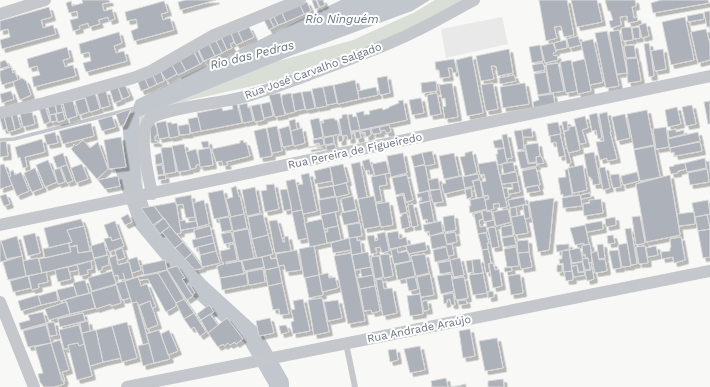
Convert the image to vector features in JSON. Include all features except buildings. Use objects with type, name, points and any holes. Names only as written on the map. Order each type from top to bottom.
[{"type":"street","points":[[0,14],[44,0]]},
{"type":"street","points":[[0,113],[44,103],[133,78],[151,71],[214,35],[300,0]]},
{"type":"street","name":"Rua José Carvalho Salgado","points":[[149,195],[145,158],[144,128],[153,116],[171,111],[240,98],[281,85],[417,31],[474,0]]},
{"type":"street","name":"Rua Pereira de Figueiredo","points":[[0,224],[149,195],[710,76]]},
{"type":"street","name":"Rua Andrade Araújo","points":[[127,387],[710,271]]},
{"type":"street","points":[[0,302],[34,387]]},
{"type":"lane","points":[[346,343],[355,387]]},
{"type":"shaded area","points":[[435,0],[461,0],[415,28],[270,82],[190,100],[152,113],[140,126],[143,187],[135,188],[132,127],[140,108],[215,74],[286,59],[353,40],[415,12]]},
{"type":"shaded area","points":[[502,17],[508,44],[446,58],[441,29]]},
{"type":"water","name":"Rio Ninguém","points":[[341,0],[430,0],[412,11],[293,55],[139,117],[141,187],[126,190],[123,129],[136,100]]},
{"type":"waterway","points":[[0,140],[14,139],[135,108]]},
{"type":"waterway","name":"Rio das Pedras","points":[[126,163],[125,168],[144,222],[198,287],[252,336],[279,383],[279,387]]}]
